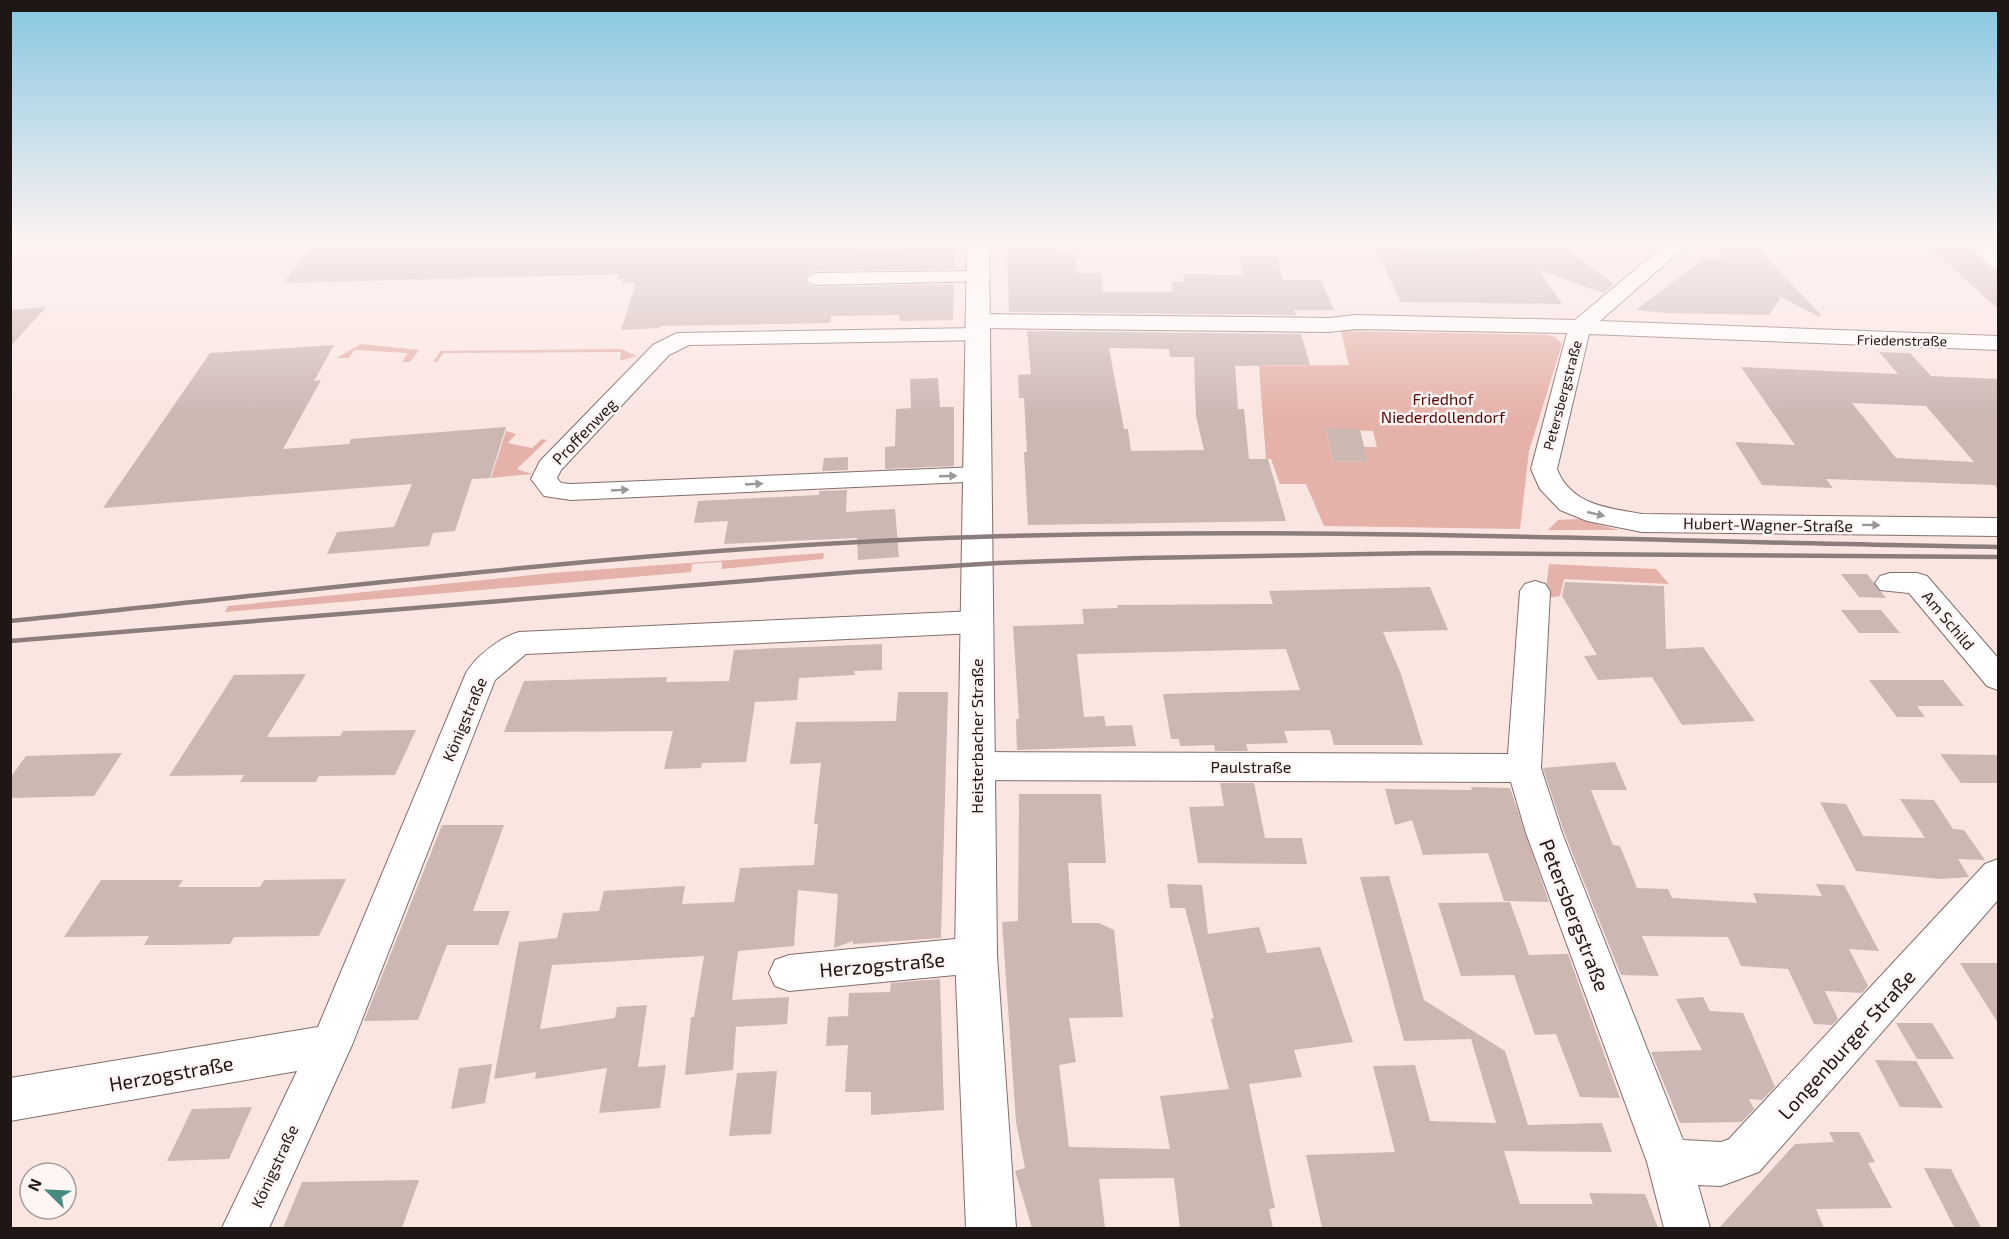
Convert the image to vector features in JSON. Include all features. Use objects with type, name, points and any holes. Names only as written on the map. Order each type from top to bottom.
[{"type":"street","name":"Heisterbacher Straße","points":[[978,301],[976,955],[991,1228]]},
{"type":"street","name":"Petersbergstraße","points":[[1548,484],[1544,469],[1547,453],[1580,327],[1611,301]]},
{"type":"street","name":"Friedenstraße","points":[[978,328],[1329,325],[1356,322],[1580,327],[1998,343]]},
{"type":"street","name":"Proffenweg","points":[[978,328],[699,336],[671,344],[549,467],[544,479],[549,487],[571,492],[978,475]]},
{"type":"street","name":"Hubert-Wagner-Straße","points":[[1548,484],[1563,500],[1590,514],[1642,523],[1998,527]]},
{"type":"street","name":"Am Schild","points":[[1890,583],[1917,583],[1998,678]]},
{"type":"street","name":"Petersbergstraße","points":[[1535,591],[1524,768],[1544,833],[1669,1162],[1687,1228]]},
{"type":"street","name":"Königstraße","points":[[245,1228],[331,1045],[482,673],[519,643],[976,622]]},
{"type":"street","name":"Paulstraße","points":[[977,766],[1524,768]]},
{"type":"street","name":"Longenburger Straße","points":[[1669,1162],[1721,1164],[1743,1156],[1998,875]]},
{"type":"street","name":"Herzogstraße","points":[[789,973],[976,955]]},
{"type":"street","name":"Herzogstraße","points":[[10,1100],[331,1045]]},
{"type":"green space","name":"Friedhof Niederdollendorf","points":[[1341,331],[1548,335],[1555,337],[1562,344],[1529,451],[1520,529],[1324,526],[1306,484],[1280,484],[1271,459],[1266,459],[1259,366],[1349,365]],"holes":[[[1326,429],[1373,431],[1377,447],[1364,447],[1368,462],[1333,461]]]},
{"type":"green space","points":[[361,344],[419,350],[410,362],[402,362],[408,353],[354,350],[349,358],[336,358]]},
{"type":"green space","points":[[621,349],[637,356],[620,361],[621,352],[443,353],[437,362],[433,362],[441,351]]},
{"type":"green space","points":[[506,431],[516,434],[508,443],[532,448],[542,439],[547,440],[517,469],[532,474],[491,478]]},
{"type":"green space","points":[[1578,519],[1619,530],[1548,530],[1558,520]]},
{"type":"green space","points":[[824,553],[823,559],[722,569],[722,562],[692,564],[691,572],[225,612],[228,606],[551,573]]},
{"type":"green space","points":[[1549,564],[1656,569],[1669,584],[1564,579],[1560,596],[1547,598],[1545,597]]},
{"type":"building","points":[[630,301],[954,301],[953,320],[899,321],[900,315],[831,316],[830,323],[660,326],[659,328],[621,330]]},
{"type":"building","points":[[1009,301],[1330,301],[1334,310],[1294,310],[1296,315],[1009,312]]},
{"type":"building","points":[[1560,301],[1562,304],[1401,302]]},
{"type":"building","points":[[1648,301],[1778,301],[1769,315],[1665,313],[1636,310]]},
{"type":"building","points":[[1788,301],[1808,301],[1821,315],[1819,317]]},
{"type":"building","points":[[1989,301],[1998,301],[1998,309]]},
{"type":"building","points":[[46,307],[10,347],[10,310]]},
{"type":"building","points":[[1027,331],[1301,334],[1310,365],[1235,366],[1238,409],[1244,409],[1249,459],[1268,459],[1286,521],[1028,525],[1024,398],[1019,398],[1018,375],[1031,374]],"holes":[[[1109,348],[1169,349],[1170,357],[1194,357],[1196,416],[1204,450],[1131,451],[1128,429],[1124,429]]]},
{"type":"building","points":[[334,345],[314,381],[321,380],[283,449],[349,444],[351,439],[506,427],[490,478],[472,479],[455,531],[433,533],[429,546],[327,554],[337,532],[394,527],[412,484],[103,508],[210,353]]},
{"type":"building","points":[[1879,352],[1910,353],[1931,376],[1998,379],[1998,490],[1995,485],[1826,479],[1833,488],[1762,485],[1735,442],[1795,445],[1741,367],[1898,374]],"holes":[[[1852,403],[1926,406],[1974,462],[1896,458]]]},
{"type":"building","points":[[938,378],[940,407],[954,407],[954,466],[885,469],[885,447],[895,446],[896,409],[911,408],[910,379]]},
{"type":"building","points":[[1326,428],[1360,430],[1368,462],[1333,461]]},
{"type":"building","points":[[848,457],[848,470],[822,471],[824,458]]},
{"type":"building","points":[[847,490],[846,512],[895,509],[899,557],[858,560],[857,538],[724,544],[728,521],[694,523],[698,501],[819,495],[819,491]]},
{"type":"building","points":[[1841,574],[1867,574],[1886,598],[1859,597]]},
{"type":"building","points":[[1565,582],[1664,586],[1666,649],[1703,647],[1755,721],[1682,725],[1652,677],[1598,680],[1584,656],[1597,655],[1562,596]]},
{"type":"building","points":[[1430,587],[1448,630],[1383,632],[1401,674],[1423,745],[1334,745],[1330,730],[1284,731],[1288,743],[1246,744],[1248,751],[1215,751],[1214,745],[1180,746],[1179,739],[1171,739],[1163,694],[1300,690],[1286,649],[1077,654],[1084,717],[1104,716],[1106,726],[1132,725],[1136,746],[1017,750],[1016,719],[1019,719],[1013,626],[1084,624],[1082,609],[1118,608],[1117,605],[1273,604],[1269,591]]},
{"type":"building","points":[[1841,610],[1881,610],[1900,633],[1859,633]]},
{"type":"building","points":[[882,644],[882,670],[854,671],[855,675],[799,678],[797,700],[755,702],[746,762],[702,763],[701,768],[664,769],[673,731],[504,732],[524,681],[667,677],[666,682],[729,681],[734,650]]},
{"type":"building","points":[[306,674],[267,737],[340,736],[343,731],[416,730],[395,775],[319,776],[316,782],[240,782],[244,775],[169,776],[234,675]]},
{"type":"building","points":[[1869,680],[1943,680],[1964,706],[1917,706],[1925,717],[1897,717]]},
{"type":"building","points":[[898,692],[948,692],[941,938],[853,944],[853,941],[834,948],[838,894],[798,890],[794,946],[738,951],[732,1000],[789,997],[787,1024],[736,1027],[733,1070],[685,1075],[691,1017],[694,1017],[704,956],[552,965],[540,1029],[615,1018],[617,1007],[647,1005],[638,1067],[666,1065],[660,1108],[599,1113],[607,1068],[535,1079],[536,1072],[494,1079],[519,942],[557,938],[563,913],[599,911],[604,891],[685,886],[682,904],[734,902],[740,868],[814,865],[818,824],[814,824],[821,763],[790,764],[796,722],[896,721]]},
{"type":"building","points":[[122,753],[94,796],[10,798],[10,778],[26,756]]},
{"type":"building","points":[[1940,754],[1998,755],[1998,783],[1961,783]]},
{"type":"building","points":[[1615,762],[1627,790],[1591,790],[1613,845],[1620,846],[1637,888],[1668,889],[1672,898],[1757,903],[1753,893],[1822,896],[1816,884],[1844,885],[1879,951],[1849,949],[1868,986],[1862,993],[1825,991],[1838,1019],[1832,1025],[1814,1024],[1788,969],[1741,966],[1728,937],[1642,936],[1659,976],[1621,975],[1564,832],[1543,768]]},
{"type":"building","points":[[1220,783],[1254,783],[1265,838],[1302,838],[1307,864],[1198,863],[1189,807],[1224,806]]},
{"type":"building","points":[[1471,787],[1510,788],[1549,902],[1504,901],[1488,853],[1423,855],[1412,820],[1395,825],[1385,789],[1472,790]]},
{"type":"building","points":[[1019,794],[1101,794],[1106,863],[1068,863],[1072,923],[1099,923],[1114,930],[1123,1017],[1069,1018],[1076,1062],[1059,1065],[1069,1147],[1170,1149],[1160,1096],[1229,1089],[1211,1019],[1214,1018],[1185,908],[1170,908],[1167,884],[1202,885],[1208,934],[1259,927],[1267,953],[1320,947],[1353,1042],[1294,1050],[1302,1077],[1249,1084],[1275,1208],[1269,1209],[1273,1228],[1180,1228],[1174,1178],[1099,1179],[1105,1228],[1032,1228],[1015,1171],[1025,1168],[1016,1122],[1002,922],[1018,921]]},
{"type":"building","points":[[1900,799],[1934,800],[1953,829],[1964,830],[1985,860],[1958,859],[1969,877],[1940,879],[1856,871],[1820,802],[1846,804],[1863,836],[1925,838]]},
{"type":"building","points":[[442,825],[504,825],[473,911],[510,911],[498,945],[447,945],[418,1020],[364,1021]]},
{"type":"building","points":[[1389,876],[1424,1000],[1505,1051],[1528,1125],[1602,1123],[1612,1152],[1504,1151],[1520,1204],[1593,1204],[1589,1193],[1645,1194],[1658,1228],[1322,1228],[1306,1155],[1395,1152],[1373,1066],[1415,1065],[1430,1121],[1496,1123],[1471,1039],[1404,1041],[1360,877]]},
{"type":"building","points":[[346,879],[319,936],[234,937],[230,944],[173,945],[144,945],[149,936],[64,937],[101,880],[183,880],[178,887],[260,887],[264,880]]},
{"type":"building","points":[[1510,902],[1529,955],[1568,954],[1620,1098],[1580,1097],[1556,1034],[1535,1035],[1514,975],[1461,976],[1438,903]]},
{"type":"building","points":[[1960,963],[1998,963],[1998,1023]]},
{"type":"building","points":[[940,979],[944,1110],[871,1115],[871,1092],[845,1092],[848,1045],[826,1046],[828,1017],[848,1016],[849,993],[890,992],[891,983]]},
{"type":"building","points":[[1703,997],[1710,1011],[1743,1013],[1775,1087],[1762,1100],[1749,1099],[1754,1109],[1742,1122],[1680,1123],[1651,1052],[1702,1050],[1676,999]]},
{"type":"building","points":[[1896,1023],[1932,1023],[1954,1059],[1917,1059]]},
{"type":"building","points":[[1875,1060],[1916,1061],[1943,1108],[1900,1107]]},
{"type":"building","points":[[492,1064],[485,1103],[451,1109],[459,1068]]},
{"type":"building","points":[[777,1071],[771,1134],[729,1136],[737,1073]]},
{"type":"building","points":[[252,1107],[229,1159],[167,1161],[192,1109]]},
{"type":"building","points":[[1829,1132],[1859,1132],[1875,1162],[1868,1163],[1892,1208],[1816,1209],[1824,1228],[1719,1228],[1795,1144],[1834,1142]]},
{"type":"building","points":[[1924,1168],[1951,1169],[1981,1228],[1954,1227]]},
{"type":"building","points":[[419,1180],[402,1228],[283,1228],[302,1182]]},
{"type":"railway","points":[[10,621],[614,560],[856,542],[977,537],[1232,533],[1360,534],[1998,547]]},
{"type":"railway","points":[[10,641],[855,572],[998,563],[1427,553],[1998,557]]}]
